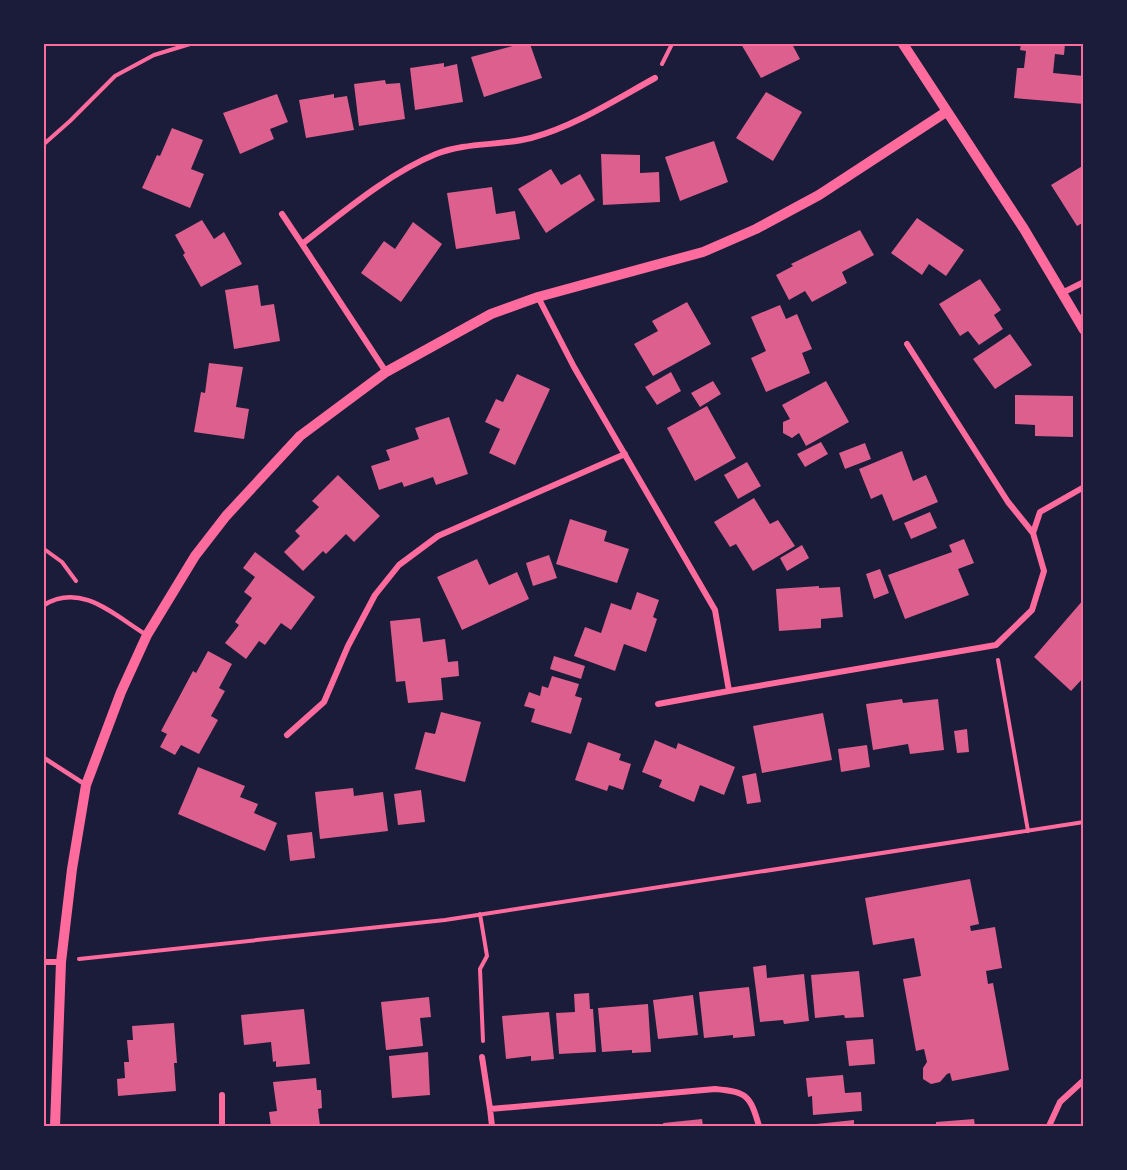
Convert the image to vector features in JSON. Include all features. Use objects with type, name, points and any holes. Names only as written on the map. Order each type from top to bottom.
[{"type":"street","points":[[903,44],[925,74],[946,112],[1024,229],[1083,330]]},
{"type":"street","points":[[302,244],[345,210],[401,172],[437,153],[458,147],[530,138],[575,122],[655,78]]},
{"type":"street","points":[[55,1126],[61,962],[72,869],[86,785],[121,693],[147,635],[195,556],[226,516],[300,436],[386,372],[491,314],[538,297],[703,252],[756,229],[819,195],[946,112]]},
{"type":"street","points":[[282,214],[386,372]]},
{"type":"street","points":[[1062,293],[1083,282]]},
{"type":"street","points":[[538,297],[574,367],[715,610],[729,691]]},
{"type":"street","points":[[658,704],[996,645],[1032,610],[1044,571],[1033,533],[1008,502],[907,344]]},
{"type":"street","points":[[287,735],[324,702],[348,646],[375,595],[399,565],[438,536],[625,454]]},
{"type":"street","points":[[1033,533],[1040,512],[1083,487]]},
{"type":"street","points":[[44,962],[61,962]]},
{"type":"street","points":[[482,1057],[492,1126]]},
{"type":"street","points":[[1049,1126],[1060,1101],[1083,1080]]},
{"type":"street","points":[[490,1109],[715,1089],[734,1090],[743,1094],[752,1107],[759,1126]]},
{"type":"street","points":[[222,1095],[222,1126]]},
{"type":"lane","points":[[44,605],[69,596],[88,599],[147,635]]},
{"type":"lane","points":[[44,758],[86,785]]},
{"type":"path","points":[[44,144],[115,76],[154,55],[190,44]]},
{"type":"path","points":[[44,549],[62,562],[88,599]]},
{"type":"path","points":[[996,645],[1028,831]]},
{"type":"path","points":[[61,962],[445,920],[1083,822]]},
{"type":"path","points":[[480,914],[487,956],[480,969],[482,1057]]},
{"type":"building","points":[[520,44],[530,44],[542,78],[484,97],[471,57]]},
{"type":"building","points":[[741,44],[792,44],[800,59],[761,78]]},
{"type":"building","points":[[1021,44],[1065,44],[1064,55],[1055,54],[1053,73],[1084,76],[1084,104],[1014,98],[1017,68],[1024,68],[1026,51],[1020,50]]},
{"type":"building","points":[[444,63],[444,67],[457,64],[463,102],[415,110],[410,68]]},
{"type":"building","points":[[385,80],[386,84],[400,83],[405,119],[359,126],[354,84]]},
{"type":"building","points":[[766,92],[802,112],[773,161],[736,138]]},
{"type":"building","points":[[277,94],[288,122],[270,129],[274,139],[240,154],[223,113]]},
{"type":"building","points":[[334,94],[334,98],[347,96],[354,130],[306,138],[299,100]]},
{"type":"building","points":[[172,128],[203,140],[191,169],[204,174],[190,208],[142,188]]},
{"type":"building","points":[[714,141],[728,182],[680,201],[665,157]]},
{"type":"building","points":[[601,154],[640,155],[640,173],[659,172],[660,202],[603,205]]},
{"type":"building","points":[[1084,165],[1084,222],[1077,226],[1051,185]]},
{"type":"building","points":[[551,169],[561,185],[580,174],[595,200],[546,233],[518,189]]},
{"type":"building","points":[[492,187],[496,214],[515,211],[520,239],[456,249],[447,193]]},
{"type":"building","points":[[917,218],[964,250],[946,276],[929,264],[922,275],[891,253]]},
{"type":"building","points":[[202,220],[214,239],[224,232],[242,264],[201,287],[175,235]]},
{"type":"building","points":[[413,222],[442,244],[401,302],[361,273],[384,241],[395,249]]},
{"type":"building","points":[[860,230],[874,255],[842,272],[847,283],[812,302],[805,291],[789,300],[776,275],[793,266],[791,264]]},
{"type":"building","points":[[980,279],[1001,310],[994,315],[1003,329],[979,345],[968,331],[960,336],[939,304]]},
{"type":"building","points":[[258,285],[261,306],[274,304],[280,341],[234,349],[225,290]]},
{"type":"building","points":[[687,302],[711,344],[653,376],[634,344],[658,331],[652,321]]},
{"type":"building","points":[[780,305],[786,319],[797,314],[812,349],[802,353],[810,373],[766,392],[751,358],[766,351],[751,317]]},
{"type":"building","points":[[1010,334],[1032,365],[995,389],[973,359]]},
{"type":"building","points":[[209,363],[243,367],[236,407],[249,409],[244,439],[194,432],[201,392],[205,393]]},
{"type":"building","points":[[671,372],[681,391],[657,405],[645,387]]},
{"type":"building","points":[[517,374],[550,389],[515,465],[489,453],[500,429],[485,422],[496,399],[503,402]]},
{"type":"building","points":[[713,381],[721,394],[700,407],[691,393]]},
{"type":"building","points":[[826,381],[849,422],[806,446],[799,433],[792,438],[783,433],[783,422],[790,419],[782,405]]},
{"type":"building","points":[[1015,395],[1073,396],[1073,437],[1035,436],[1035,425],[1015,424]]},
{"type":"building","points":[[707,406],[736,458],[695,481],[667,428]]},
{"type":"building","points":[[449,417],[468,474],[436,485],[433,477],[404,487],[402,482],[379,490],[371,466],[390,460],[386,450],[419,439],[415,428]]},
{"type":"building","points":[[821,442],[828,454],[805,467],[797,454]]},
{"type":"building","points":[[865,443],[871,459],[845,469],[839,453]]},
{"type":"building","points":[[902,451],[913,481],[926,475],[938,502],[893,521],[882,494],[871,499],[859,469]]},
{"type":"building","points":[[747,462],[761,486],[738,499],[724,475]]},
{"type":"building","points":[[338,475],[380,516],[354,542],[346,534],[326,554],[323,551],[303,571],[284,552],[300,536],[295,531],[319,507],[312,501]]},
{"type":"building","points":[[754,498],[770,524],[778,520],[795,546],[753,571],[736,544],[730,547],[714,522]]},
{"type":"building","points":[[930,512],[937,528],[911,539],[904,523]]},
{"type":"building","points":[[570,519],[607,531],[604,541],[629,549],[617,583],[556,564]]},
{"type":"building","points":[[964,539],[974,563],[958,569],[969,595],[905,619],[888,575],[952,552],[949,545]]},
{"type":"building","points":[[802,545],[809,558],[787,571],[780,558]]},
{"type":"building","points":[[255,552],[315,597],[291,630],[281,623],[265,645],[259,641],[246,659],[225,643],[239,625],[235,622],[252,598],[244,592],[255,577],[243,568]]},
{"type":"building","points":[[549,555],[557,578],[533,586],[526,563]]},
{"type":"building","points":[[477,559],[489,585],[517,572],[529,599],[462,630],[437,577]]},
{"type":"building","points":[[880,569],[889,593],[874,599],[866,574]]},
{"type":"building","points":[[819,586],[819,588],[840,587],[843,617],[821,619],[821,628],[779,631],[776,589]]},
{"type":"building","points":[[637,592],[659,600],[653,617],[657,619],[646,652],[624,644],[615,671],[574,656],[585,627],[601,633],[611,603],[631,610]]},
{"type":"building","points":[[1084,599],[1084,677],[1071,691],[1034,657]]},
{"type":"building","points":[[420,618],[423,642],[445,639],[448,662],[458,661],[459,676],[441,678],[443,700],[408,703],[405,681],[396,682],[390,621]]},
{"type":"building","points":[[208,651],[232,664],[219,688],[225,691],[211,716],[218,720],[199,754],[181,745],[175,755],[160,747],[167,734],[161,731],[193,671],[196,673]]},
{"type":"building","points":[[554,656],[585,666],[581,679],[550,669]]},
{"type":"building","points":[[552,676],[579,684],[575,696],[582,698],[571,734],[531,722],[535,709],[524,706],[529,692],[540,696],[542,686],[548,688]]},
{"type":"building","points":[[902,699],[903,703],[938,699],[944,750],[910,754],[908,744],[873,750],[866,704]]},
{"type":"building","points":[[441,712],[481,722],[465,782],[415,769],[425,732],[435,734]]},
{"type":"building","points":[[823,713],[832,760],[762,773],[753,726]]},
{"type":"building","points":[[967,729],[969,752],[957,753],[954,731]]},
{"type":"building","points":[[655,740],[676,749],[678,743],[735,767],[724,795],[700,785],[694,802],[659,787],[662,780],[642,772]]},
{"type":"building","points":[[588,742],[621,754],[619,760],[631,764],[623,790],[609,785],[607,791],[575,780]]},
{"type":"building","points":[[867,745],[870,767],[841,772],[838,749]]},
{"type":"building","points":[[198,767],[245,786],[240,797],[258,804],[254,813],[277,823],[265,851],[178,814]]},
{"type":"building","points":[[756,773],[761,802],[747,804],[742,776]]},
{"type":"building","points":[[353,788],[354,796],[383,792],[388,831],[320,839],[315,792]]},
{"type":"building","points":[[421,790],[425,822],[398,825],[394,794]]},
{"type":"building","points":[[312,832],[315,858],[290,861],[287,835]]},
{"type":"building","points":[[970,879],[979,924],[970,926],[971,931],[995,927],[1002,968],[986,971],[988,984],[993,983],[1009,1070],[952,1081],[950,1073],[940,1082],[931,1084],[923,1079],[923,1068],[927,1062],[924,1049],[916,1051],[903,979],[921,976],[914,938],[873,945],[865,898]]},
{"type":"building","points":[[766,965],[767,978],[804,974],[809,1021],[784,1024],[783,1020],[760,1022],[753,967]]},
{"type":"building","points":[[859,971],[864,1017],[845,1018],[844,1015],[815,1018],[811,975]]},
{"type":"building","points":[[749,987],[755,1036],[733,1038],[733,1035],[704,1038],[699,992]]},
{"type":"building","points":[[589,993],[590,1009],[593,1009],[596,1052],[559,1054],[556,1013],[575,1012],[574,994]]},
{"type":"building","points":[[693,995],[698,1035],[658,1039],[653,1000]]},
{"type":"building","points":[[429,997],[431,1017],[420,1018],[423,1046],[386,1050],[381,1002]]},
{"type":"building","points":[[648,1004],[651,1052],[632,1053],[632,1050],[602,1052],[598,1008]]},
{"type":"building","points":[[304,1009],[310,1064],[276,1067],[276,1061],[273,1062],[271,1042],[244,1045],[241,1015]]},
{"type":"building","points":[[549,1012],[554,1059],[531,1061],[531,1056],[506,1059],[502,1016]]},
{"type":"building","points":[[174,1023],[177,1063],[174,1063],[176,1091],[118,1096],[117,1079],[125,1078],[124,1062],[129,1062],[127,1040],[133,1040],[132,1026]]},
{"type":"building","points":[[873,1039],[875,1064],[849,1066],[846,1041]]},
{"type":"building","points":[[428,1052],[430,1095],[392,1098],[389,1056]]},
{"type":"building","points":[[843,1075],[845,1093],[861,1092],[862,1111],[813,1115],[812,1096],[808,1097],[806,1078]]},
{"type":"building","points":[[316,1078],[317,1090],[321,1090],[322,1108],[318,1109],[320,1126],[271,1126],[269,1112],[277,1111],[273,1082]]},
{"type":"building","points":[[702,1119],[703,1126],[664,1126],[663,1123]]},
{"type":"building","points":[[974,1119],[975,1126],[936,1126],[936,1122]]},
{"type":"building","points":[[854,1120],[854,1126],[816,1126],[816,1124]]}]
